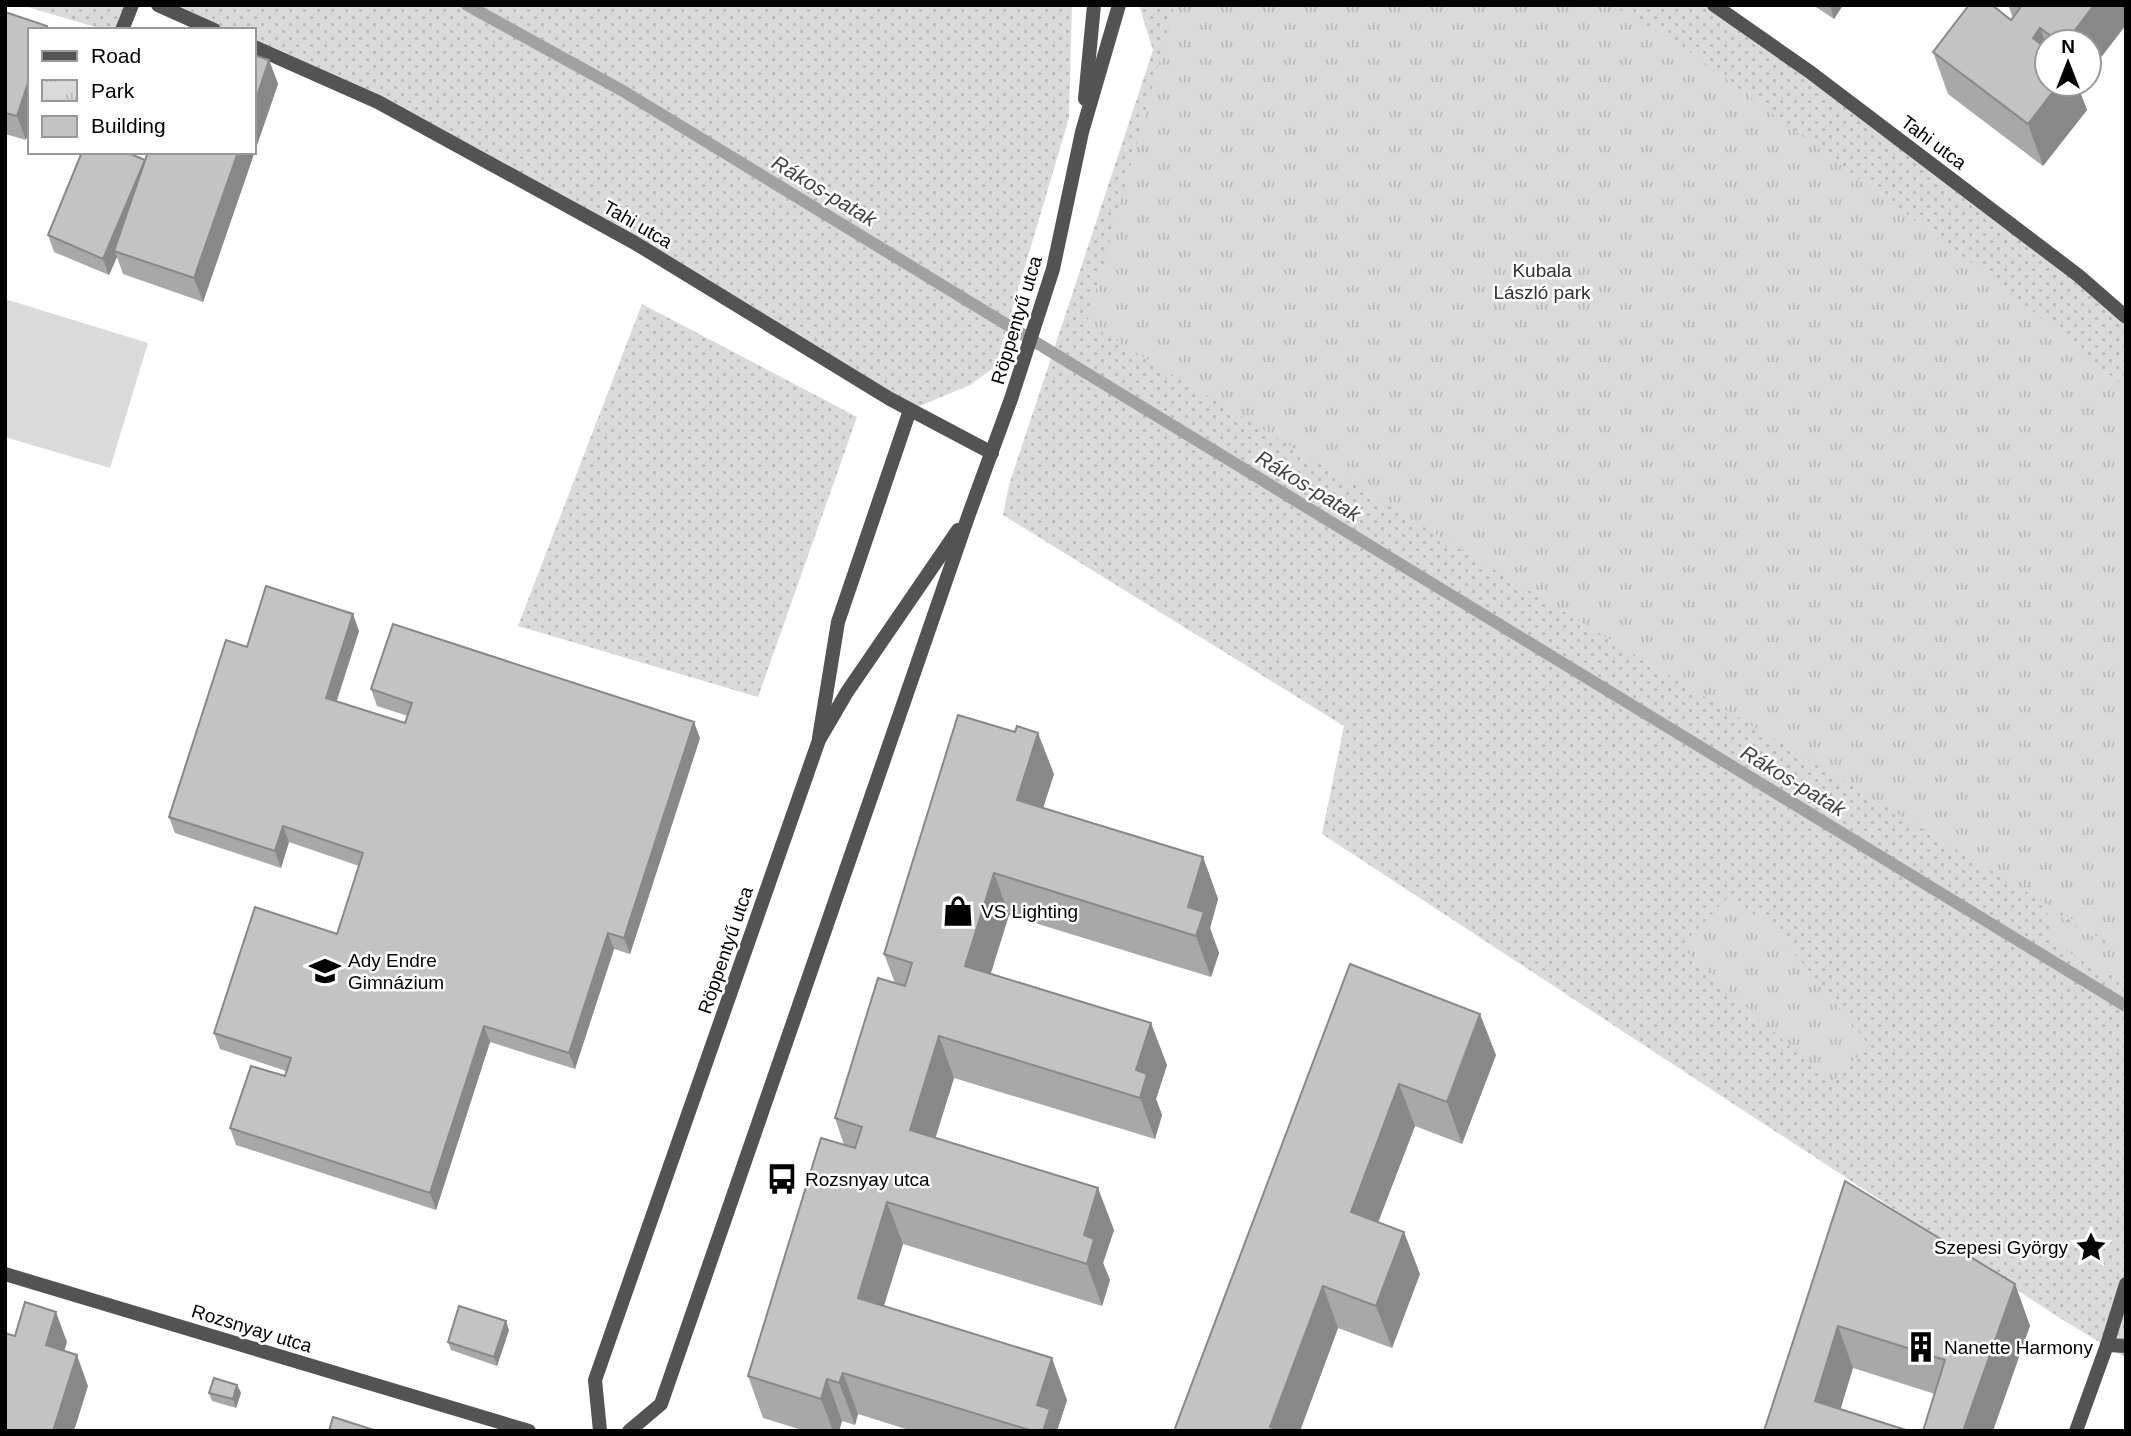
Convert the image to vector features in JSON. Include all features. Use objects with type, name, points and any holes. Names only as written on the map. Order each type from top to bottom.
[{"type":"street","points":[[123,28],[132,5]]},
{"type":"street","points":[[158,5],[210,28]]},
{"type":"street","points":[[1082,132],[1094,5]]},
{"type":"street","points":[[1082,132],[1119,5]]},
{"type":"street","name":"Tahi utca","points":[[1714,5],[1810,72],[2078,276],[2126,317]]},
{"type":"street","name":"Tahi utca","points":[[256,48],[378,102],[635,243],[910,410],[992,453]]},
{"type":"street","name":"Röppentyű utca","points":[[629,1431],[661,1404],[969,514],[1012,399],[1053,269],[1082,132]]},
{"type":"street","points":[[818,740],[838,622],[910,410]]},
{"type":"street","name":"Röppentyű utca","points":[[600,1431],[595,1380],[818,740],[846,692],[969,514]]},
{"type":"street","name":"Rozsnyay utca","points":[[5,1274],[529,1431]]},
{"type":"street","points":[[2076,1431],[2108,1345],[2126,1284]]},
{"type":"street","points":[[2108,1345],[2126,1346]]},
{"type":"green space","points":[[21,5],[132,5],[123,28],[98,28]]},
{"type":"green space","points":[[158,5],[1072,5],[1069,118],[995,367],[970,385],[910,410],[378,102],[256,48],[256,28],[210,28]]},
{"type":"green space","points":[[1139,5],[1714,5],[2126,317],[2126,1358],[2063,1320],[1322,834],[1344,726],[1003,515],[1009,485],[1153,50]]},
{"type":"green space","name":"Kubala László park","points":[[1175,5],[1611,5],[1681,45],[1996,281],[2126,388],[2126,952],[1087,323]]},
{"type":"green space","points":[[5,299],[148,343],[110,468],[5,437]]},
{"type":"green space","points":[[642,304],[857,417],[758,697],[518,626]]},
{"type":"green space","points":[[1726,899],[1770,923],[1869,1045],[1830,1084],[1681,946]]},
{"type":"green space","points":[[2046,909],[2126,956],[2126,972],[2101,972],[2055,944]]},
{"type":"building","points":[[1969,5],[1992,5],[2011,20],[2020,8],[2016,5],[2094,5],[2077,28],[2033,28],[2033,98],[2048,98],[2028,124],[1933,52]]},
{"type":"building","points":[[5,12],[47,26],[28,28],[28,83],[17,116],[5,113]]},
{"type":"building","points":[[256,56],[269,60],[256,99]]},
{"type":"building","points":[[81,154],[131,154],[145,160],[103,259],[48,235]]},
{"type":"building","points":[[147,154],[237,154],[194,278],[114,251]]},
{"type":"building","points":[[266,586],[353,614],[326,698],[405,723],[412,703],[371,689],[393,624],[694,722],[624,938],[608,933],[569,1053],[484,1026],[430,1193],[230,1128],[251,1066],[285,1076],[291,1058],[214,1033],[255,907],[337,934],[363,853],[283,826],[275,851],[169,817],[226,640],[247,647]]},
{"type":"building","points":[[958,715],[1015,732],[1017,726],[1038,733],[1017,800],[1203,857],[1188,907],[1204,912],[1196,936],[994,873],[965,966],[1151,1023],[1136,1070],[1147,1074],[1140,1098],[939,1036],[910,1130],[1098,1188],[1084,1235],[1094,1239],[1087,1264],[887,1202],[858,1298],[1052,1358],[1037,1405],[1050,1409],[1043,1431],[1033,1431],[843,1373],[839,1383],[827,1379],[821,1399],[748,1376],[821,1138],[855,1148],[862,1127],[835,1118],[878,978],[905,986],[912,963],[884,954]]},
{"type":"building","points":[[1350,964],[1480,1014],[1447,1102],[1399,1084],[1351,1212],[1404,1232],[1376,1306],[1323,1286],[1270,1427],[1279,1431],[1174,1431]]},
{"type":"building","points":[[1845,1181],[2015,1284],[1963,1431],[1923,1431],[1945,1360],[1838,1326],[1815,1401],[1909,1431],[1764,1431]]},
{"type":"building","points":[[25,1302],[56,1312],[46,1345],[77,1355],[53,1431],[5,1431],[5,1333],[15,1336]]},
{"type":"building","points":[[459,1306],[506,1321],[494,1357],[448,1342]]},
{"type":"building","points":[[214,1378],[237,1385],[233,1399],[209,1393]]},
{"type":"building","points":[[333,1417],[377,1431],[329,1431]]},
{"type":"waterway","name":"Rákos-patak","points":[[467,5],[623,91],[2126,1006]]},
{"type":"place","name":"VS Lighting","points":[[958,911]]},
{"type":"place","name":"Ady Endre Gimnázium","points":[[325,971]]},
{"type":"place","name":"Rozsnyay utca","points":[[782,1179]]},
{"type":"place","name":"Szepesi György","points":[[2091,1247]]},
{"type":"place","name":"Nanette Harmony","points":[[1921,1347]]}]
